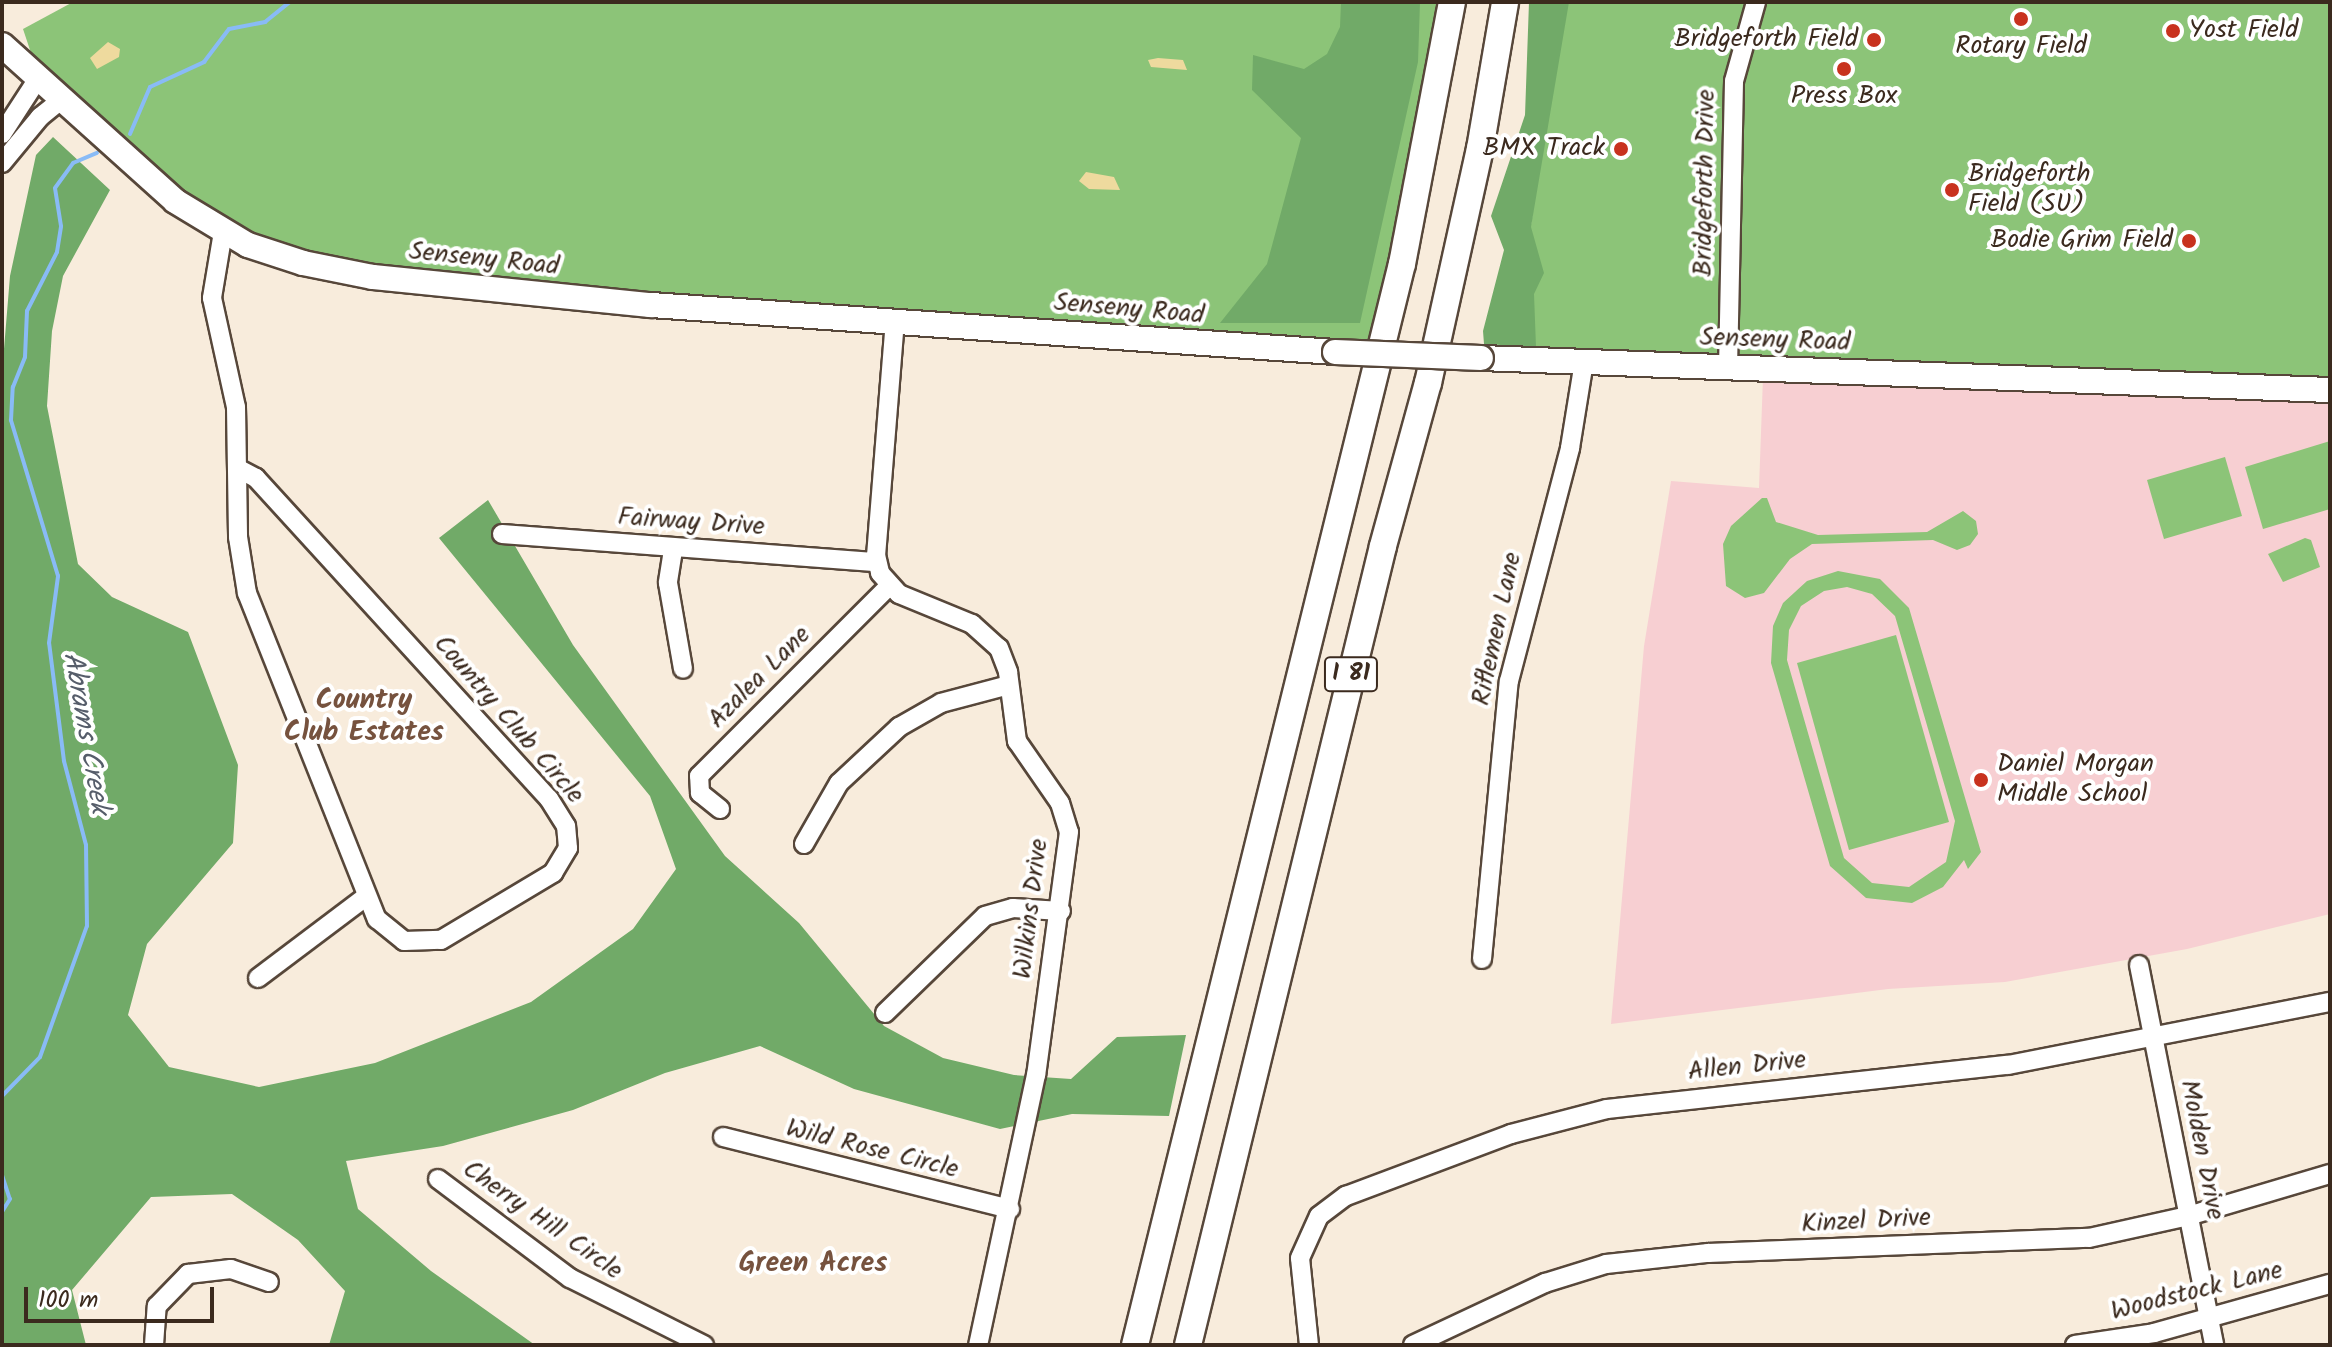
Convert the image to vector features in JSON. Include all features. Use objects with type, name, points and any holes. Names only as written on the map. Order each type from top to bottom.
[{"type":"highway","name":"I 81","points":[[1135,1345],[1402,264],[1452,2]]},
{"type":"highway","name":"I 81","points":[[1188,1345],[1390,519],[1428,383],[1480,149],[1505,2]]},
{"type":"main road","name":"Senseny Road","points":[[2,45],[157,188],[223,232],[275,255],[373,277],[651,305],[895,320],[1170,344],[2330,390]]},
{"type":"street","name":"Bridgeforth Drive","points":[[1728,368],[1734,81],[1756,2]]},
{"type":"street","points":[[2,134],[39,77]]},
{"type":"street","points":[[2,163],[62,99]]},
{"type":"street","name":"Country Club Circle","points":[[223,232],[212,298],[233,383],[238,537],[247,593],[377,919],[393,935],[417,943],[441,940],[553,873],[568,848],[566,826],[549,799],[256,478],[237,468]]},
{"type":"street","points":[[889,586],[877,562],[895,320]]},
{"type":"street","name":"Riflemen Lane","points":[[1482,959],[1509,681],[1570,448],[1584,362]]},
{"type":"street","name":"Fairway Drive","points":[[502,534],[673,550],[877,562]]},
{"type":"street","points":[[673,550],[668,583],[683,669]]},
{"type":"street","name":"Wilkins Drive","points":[[889,586],[982,630],[999,648],[1009,685],[1017,741],[1066,817],[1069,847],[1061,911],[1010,1209],[978,1345]]},
{"type":"street","name":"Azalea Lane","points":[[720,809],[700,793],[699,776],[889,586]]},
{"type":"street","points":[[804,844],[839,783],[899,727],[941,703],[1009,685]]},
{"type":"street","points":[[258,978],[367,896]]},
{"type":"street","points":[[885,1013],[985,916],[1013,908],[1061,911]]},
{"type":"street","name":"Molden Drive","points":[[2139,965],[2214,1345]]},
{"type":"street","name":"Allen Drive","points":[[1309,1345],[1300,1258],[1319,1216],[1346,1196],[1468,1150],[1607,1109],[2008,1065],[2330,1002]]},
{"type":"street","name":"Wild Rose Circle","points":[[723,1137],[1010,1209]]},
{"type":"street","name":"Kinzel Drive","points":[[1413,1345],[1545,1283],[1641,1257],[2065,1241],[2188,1216],[2330,1174]]},
{"type":"street","name":"Cherry Hill Circle","points":[[438,1179],[570,1278],[704,1345]]},
{"type":"street","points":[[154,1345],[157,1306],[188,1274],[231,1269],[269,1282]]},
{"type":"street","name":"Woodstock Lane","points":[[2075,1345],[2207,1319],[2330,1284]]},
{"type":"shaded area","name":"Daniel Morgan Middle School","points":[[1763,377],[2330,399],[2330,914],[2187,949],[2005,982],[1888,989],[1611,1024],[1644,646],[1671,481],[1759,488]]},
{"type":"green space","points":[[73,2],[1445,2],[1378,353],[332,270],[175,201],[39,77],[23,29]]},
{"type":"green space","points":[[1341,2],[1420,2],[1418,62],[1360,323],[1220,323],[1267,264],[1301,138],[1252,90],[1253,55],[1304,69],[1327,54],[1340,27]]},
{"type":"green space","points":[[1529,2],[1569,2],[1531,227],[1544,273],[1534,294],[1536,347],[1484,344],[1483,331],[1504,250],[1491,216],[1525,115]]},
{"type":"green space","points":[[1564,2],[2330,2],[2330,378],[1513,346]]},
{"type":"green space","points":[[53,137],[110,190],[63,276],[52,331],[47,406],[78,564],[112,597],[188,632],[238,765],[233,843],[147,944],[128,1015],[169,1067],[259,1087],[375,1063],[531,1002],[633,929],[676,869],[650,796],[439,538],[488,500],[573,645],[725,856],[799,923],[884,1026],[943,1058],[1014,1075],[1071,1079],[1117,1037],[1186,1035],[1169,1116],[1072,1114],[1000,1129],[854,1089],[760,1046],[665,1073],[573,1110],[443,1146],[346,1161],[358,1209],[431,1271],[535,1345],[329,1345],[345,1291],[298,1240],[232,1194],[151,1197],[72,1290],[86,1345],[2,1345],[2,373],[10,276],[36,155]]},
{"type":"green space","points":[[2330,441],[2330,509],[2263,529],[2245,467]]},
{"type":"green space","points":[[2225,457],[2242,516],[2164,539],[2147,480]]},
{"type":"green space","points":[[1762,498],[1767,498],[1776,522],[1818,535],[1927,532],[1963,511],[1976,521],[1978,534],[1970,545],[1957,550],[1933,540],[1812,544],[1790,559],[1764,593],[1745,598],[1726,586],[1723,544],[1731,526]]},
{"type":"green space","points":[[2305,538],[2311,540],[2320,567],[2283,582],[2268,554]]},
{"type":"green space","points":[[1838,571],[1880,579],[1909,608],[1981,852],[1968,869],[1964,860],[1943,887],[1912,903],[1866,898],[1830,866],[1771,663],[1773,626],[1783,603],[1807,581]],"holes":[[[1847,587],[1872,594],[1895,616],[1955,821],[1946,862],[1909,887],[1872,883],[1844,858],[1787,660],[1789,630],[1801,606],[1824,591]]]},
{"type":"green space","points":[[1896,635],[1949,822],[1849,850],[1797,663]]},
{"type":"sand","points":[[108,42],[120,49],[119,57],[97,69],[90,58]]},
{"type":"sand","points":[[1148,60],[1183,60],[1187,70],[1151,67]]},
{"type":"sand","points":[[1086,172],[1114,177],[1120,190],[1089,189],[1079,181]]},
{"type":"waterway","name":"Abrams Creek","points":[[130,134],[150,87],[204,62],[229,29],[265,22],[290,2]]},
{"type":"waterway","name":"Abrams Creek","points":[[2,1096],[40,1057],[87,926],[86,845],[64,761],[49,643],[58,576],[11,420],[13,387],[25,357],[27,311],[57,252],[61,226],[55,188],[73,163],[97,153]]},
{"type":"waterway","name":"Abrams Creek","points":[[2,1175],[10,1199],[2,1212]]},
{"type":"place","name":"Rotary Field","points":[[2021,19]]},
{"type":"place","name":"Yost Field","points":[[2173,31]]},
{"type":"place","name":"Bridgeforth Field","points":[[1874,40]]},
{"type":"place","name":"Press Box","points":[[1844,69]]},
{"type":"place","name":"BMX Track","points":[[1621,149]]},
{"type":"place","name":"Bridgeforth Field (SU)","points":[[1952,190]]},
{"type":"place","name":"Bodie Grim Field","points":[[2189,241]]},
{"type":"place","name":"Daniel Morgan Middle School","points":[[1981,780]]},
{"type":"district","name":"Country Club Estates","points":[[364,717]]},
{"type":"district","name":"Green Acres","points":[[813,1264]]}]
